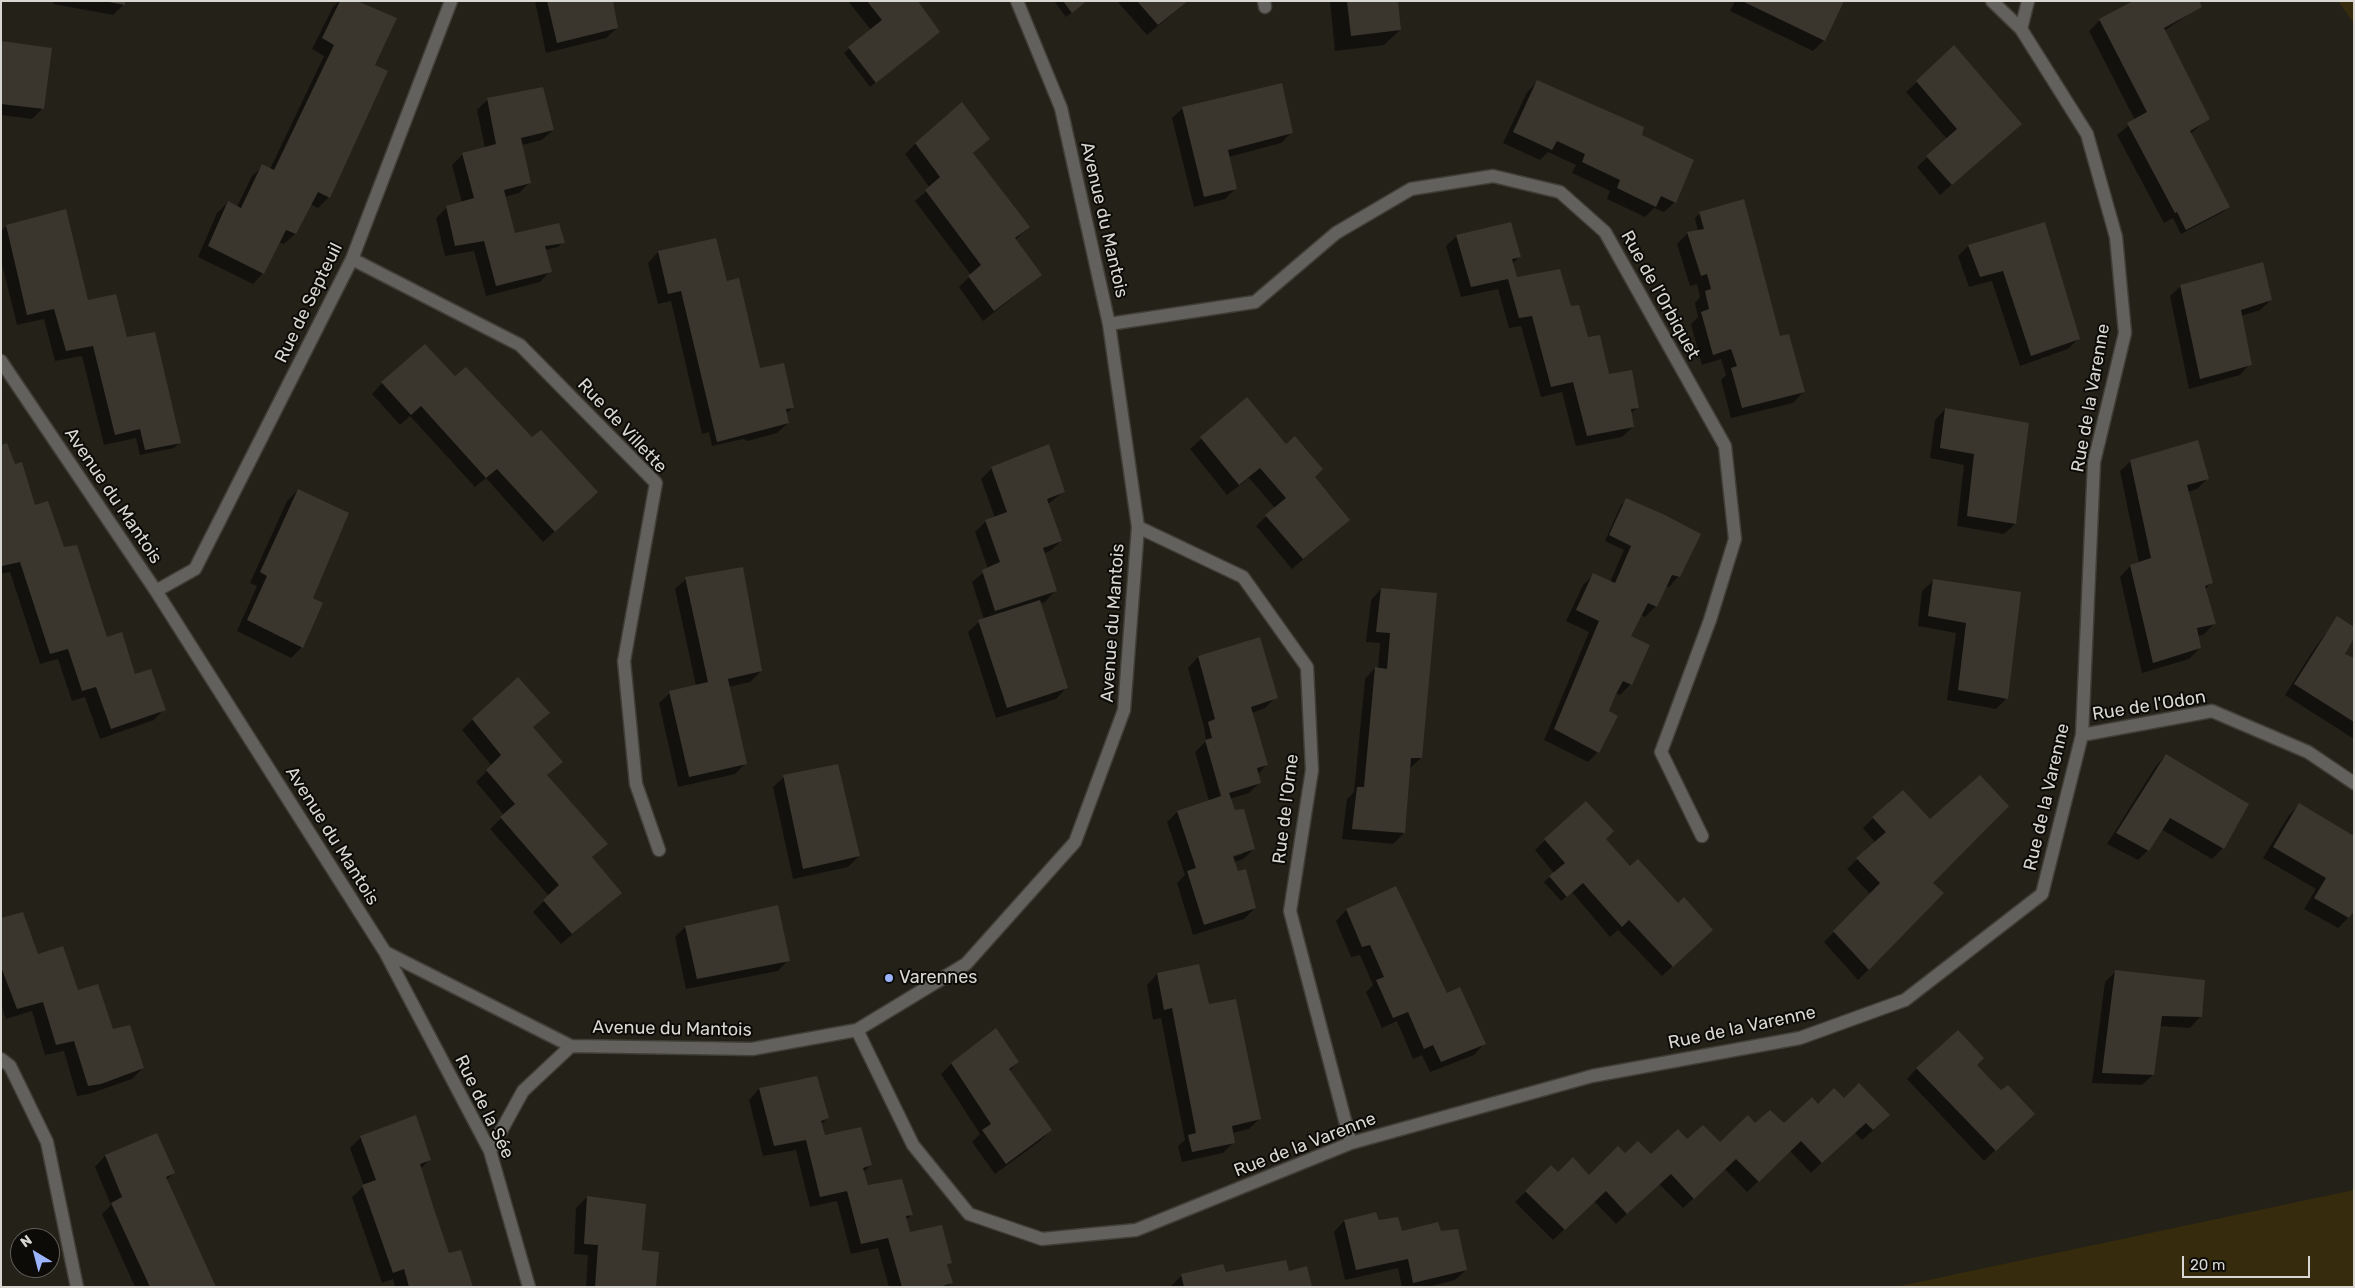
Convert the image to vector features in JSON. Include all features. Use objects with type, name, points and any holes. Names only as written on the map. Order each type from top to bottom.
[{"type":"street","name":"Rue de Septeuil","points":[[156,591],[195,569],[352,259],[451,1]]},
{"type":"street","name":"Avenue du Mantois","points":[[1,361],[156,591],[385,952],[571,1046],[752,1050],[857,1030],[966,964],[1075,842],[1124,710],[1138,527],[1109,324],[1061,108],[1017,1]]},
{"type":"street","name":"Rue de la Varenne","points":[[857,1030],[913,1145],[969,1214],[1042,1239],[1136,1230],[1351,1143],[1592,1076],[1800,1038],[1905,1000],[2042,894],[2082,735],[2094,462],[2125,332],[2116,237],[2086,134],[2021,29],[1992,1]]},
{"type":"street","points":[[2021,29],[2028,1]]},
{"type":"street","name":"Rue de l'Orbiquet","points":[[1109,324],[1255,302],[1336,233],[1411,189],[1493,176],[1560,192],[1605,232],[1725,446],[1735,538],[1710,620],[1661,752],[1702,836]]},
{"type":"street","name":"Rue de Villette","points":[[352,259],[520,345],[656,483],[624,660],[636,784],[658,850]]},
{"type":"street","name":"Rue de l'Orne","points":[[1138,527],[1243,577],[1307,667],[1312,770],[1290,911],[1351,1143]]},
{"type":"street","name":"Rue de l'Odon","points":[[2082,735],[2212,711],[2308,752],[2354,783]]},
{"type":"street","name":"Rue de la Sée","points":[[385,952],[490,1151],[529,1287]]},
{"type":"street","points":[[490,1151],[523,1091],[571,1046]]},
{"type":"street","points":[[1,1059],[10,1066],[47,1142],[77,1287]]},
{"type":"shaded area","points":[[2338,1],[2354,1],[2354,23]]},
{"type":"shaded area","points":[[2354,1190],[2354,1287],[1895,1287]]},
{"type":"building","points":[[125,1],[125,5],[109,2]]},
{"type":"building","points":[[340,1],[357,1],[397,18],[375,65],[388,71],[330,198],[318,192],[296,234],[286,230],[264,274],[208,246],[228,201],[241,208],[262,164],[274,170],[334,45],[322,38]]},
{"type":"building","points":[[547,1],[613,1],[618,28],[557,43]]},
{"type":"building","points":[[867,1],[918,1],[940,32],[876,83],[848,47],[882,20]]},
{"type":"building","points":[[1063,1],[1087,1],[1072,13]]},
{"type":"building","points":[[1137,1],[1188,1],[1158,25]]},
{"type":"building","points":[[1347,1],[1398,1],[1401,30],[1351,36]]},
{"type":"building","points":[[1742,1],[1844,1],[1825,41]]},
{"type":"building","points":[[2133,1],[2199,1],[2202,7],[2164,28],[2210,119],[2190,131],[2230,207],[2186,230],[2127,123],[2147,112],[2099,19]]},
{"type":"building","points":[[1,41],[52,48],[44,109],[1,104]]},
{"type":"building","points":[[1954,45],[2022,124],[1952,185],[1926,156],[1957,129],[1916,81]]},
{"type":"building","points":[[1537,80],[1644,127],[1642,135],[1694,160],[1676,203],[1661,196],[1656,207],[1617,188],[1620,180],[1582,162],[1585,154],[1557,141],[1552,150],[1513,132]]},
{"type":"building","points":[[1282,83],[1293,133],[1228,150],[1237,189],[1204,197],[1182,107]]},
{"type":"building","points":[[543,87],[554,130],[521,138],[531,183],[504,190],[515,233],[559,223],[565,243],[545,246],[552,272],[496,286],[484,241],[455,246],[446,206],[474,198],[462,153],[496,144],[487,98]]},
{"type":"building","points":[[962,102],[990,139],[973,153],[1030,227],[1015,238],[1042,275],[994,311],[968,276],[981,265],[925,190],[940,177],[915,143]]},
{"type":"building","points":[[1744,199],[1780,336],[1789,334],[1805,392],[1742,408],[1731,368],[1737,366],[1731,349],[1713,355],[1701,312],[1709,309],[1705,291],[1711,289],[1707,274],[1701,276],[1687,232],[1704,229],[1699,212]]},
{"type":"building","points":[[66,209],[88,300],[116,294],[127,337],[155,332],[181,443],[145,450],[140,429],[115,435],[93,346],[66,351],[54,309],[27,315],[6,225]]},
{"type":"building","points":[[1511,222],[1521,257],[1512,259],[1517,277],[1560,269],[1571,306],[1579,305],[1588,337],[1600,335],[1609,374],[1632,370],[1639,408],[1631,409],[1634,427],[1587,436],[1573,382],[1551,387],[1532,316],[1519,318],[1508,279],[1471,287],[1456,235]]},
{"type":"building","points":[[2045,222],[2080,339],[2031,356],[2003,271],[1980,277],[1968,245]]},
{"type":"building","points":[[716,238],[727,281],[739,278],[760,368],[784,363],[794,408],[786,409],[789,423],[717,442],[681,291],[668,294],[658,251]]},
{"type":"building","points":[[2263,262],[2272,300],[2241,310],[2252,365],[2200,379],[2180,285]]},
{"type":"building","points":[[425,344],[455,376],[466,367],[532,437],[541,430],[598,492],[555,532],[497,469],[486,478],[421,406],[411,415],[381,382]]},
{"type":"building","points":[[1247,397],[1286,444],[1295,436],[1323,469],[1315,477],[1350,520],[1303,559],[1265,515],[1286,498],[1260,468],[1239,485],[1200,437]]},
{"type":"building","points":[[1945,408],[2029,423],[2016,524],[1967,516],[1974,454],[1940,448]]},
{"type":"building","points":[[2198,440],[2209,479],[2187,485],[2213,583],[2205,586],[2216,624],[2197,628],[2201,648],[2153,663],[2130,565],[2151,558],[2130,460]]},
{"type":"building","points":[[7,443],[15,464],[22,462],[35,505],[48,501],[64,547],[77,545],[107,637],[122,632],[135,674],[151,669],[166,710],[111,729],[96,687],[82,691],[68,649],[50,654],[20,562],[2,566],[1,563],[1,445]]},
{"type":"building","points":[[1049,444],[1065,492],[1047,499],[1062,541],[1043,548],[1057,591],[995,611],[982,570],[1000,562],[985,520],[1007,512],[991,467]]},
{"type":"building","points":[[298,489],[349,513],[313,598],[323,603],[303,648],[247,620],[267,576],[260,572]]},
{"type":"building","points":[[1626,498],[1665,515],[1701,534],[1680,577],[1672,575],[1657,607],[1648,603],[1631,636],[1650,645],[1632,685],[1623,681],[1615,696],[1609,711],[1618,716],[1599,753],[1554,729],[1599,621],[1576,610],[1593,573],[1615,583],[1631,546],[1609,535]]},
{"type":"building","points":[[743,567],[762,671],[728,679],[747,764],[689,777],[669,691],[708,682],[685,577]]},
{"type":"building","points":[[1933,579],[2021,592],[2008,699],[1958,690],[1966,623],[1928,616]]},
{"type":"building","points":[[1381,588],[1437,593],[1422,758],[1411,758],[1405,833],[1352,829],[1357,787],[1364,787],[1375,667],[1387,669],[1390,633],[1376,632]]},
{"type":"building","points":[[1040,600],[1068,688],[1007,708],[978,620]]},
{"type":"building","points":[[2337,616],[2354,627],[2354,638],[2345,654],[2354,658],[2354,722],[2294,684]]},
{"type":"building","points":[[1260,637],[1278,698],[1251,707],[1268,765],[1257,768],[1261,783],[1229,793],[1235,810],[1244,809],[1255,849],[1233,856],[1238,871],[1246,869],[1256,908],[1204,925],[1187,871],[1196,868],[1177,811],[1221,796],[1205,740],[1212,738],[1208,722],[1215,719],[1198,656]]},
{"type":"building","points":[[518,677],[550,713],[533,727],[563,762],[547,775],[608,844],[592,857],[622,893],[572,934],[543,900],[559,885],[500,817],[515,804],[486,770],[501,755],[472,719]]},
{"type":"building","points":[[2166,754],[2249,804],[2224,849],[2170,818],[2149,851],[2116,833]]},
{"type":"building","points":[[838,764],[860,856],[803,869],[783,775]]},
{"type":"building","points":[[1980,775],[2009,806],[1933,883],[1944,893],[1869,970],[1833,931],[1880,883],[1856,858],[1886,832],[1872,817],[1903,790],[1930,819]]},
{"type":"building","points":[[1586,801],[1614,831],[1606,839],[1630,866],[1638,859],[1678,903],[1684,897],[1713,930],[1673,967],[1629,920],[1622,927],[1583,883],[1567,897],[1549,876],[1565,863],[1544,839]]},
{"type":"building","points":[[2299,803],[2354,836],[2354,911],[2349,918],[2314,898],[2326,878],[2273,847]]},
{"type":"building","points":[[1396,886],[1447,993],[1460,987],[1486,1044],[1441,1062],[1433,1045],[1424,1049],[1408,1012],[1393,1018],[1376,980],[1384,977],[1370,945],[1362,947],[1346,909]]},
{"type":"building","points":[[778,905],[790,961],[697,979],[685,926]]},
{"type":"building","points":[[23,912],[38,954],[63,946],[78,990],[98,984],[113,1029],[130,1025],[144,1068],[101,1084],[88,1086],[74,1041],[56,1045],[43,1002],[17,1009],[1,967],[1,918]]},
{"type":"building","points":[[1199,964],[1209,1004],[1236,999],[1261,1119],[1232,1126],[1235,1143],[1192,1152],[1188,1135],[1196,1133],[1172,1008],[1164,1010],[1157,973]]},
{"type":"building","points":[[2115,970],[2205,980],[2202,1017],[2162,1016],[2154,1075],[2102,1073]]},
{"type":"building","points":[[996,1028],[1019,1062],[1009,1069],[1052,1130],[1006,1164],[982,1130],[991,1124],[951,1063]]},
{"type":"building","points":[[1958,1030],[1984,1058],[1977,1065],[2001,1090],[2008,1085],[2035,1114],[1996,1151],[1916,1068]]},
{"type":"building","points":[[817,1076],[829,1118],[821,1121],[825,1135],[861,1127],[872,1165],[863,1168],[868,1185],[902,1179],[913,1215],[906,1216],[910,1232],[942,1225],[952,1263],[947,1265],[953,1283],[939,1287],[902,1287],[888,1238],[861,1244],[847,1191],[820,1197],[806,1140],[774,1146],[759,1088]]},
{"type":"building","points":[[1859,1083],[1890,1115],[1873,1130],[1866,1123],[1822,1163],[1801,1141],[1759,1182],[1736,1159],[1694,1199],[1671,1174],[1627,1214],[1606,1191],[1565,1230],[1525,1191],[1551,1165],[1558,1172],[1573,1157],[1589,1175],[1618,1146],[1625,1153],[1638,1141],[1651,1154],[1678,1129],[1687,1139],[1703,1125],[1720,1142],[1748,1115],[1755,1123],[1770,1110],[1784,1123],[1812,1097],[1818,1104],[1834,1088],[1844,1098]]},
{"type":"building","points":[[416,1115],[431,1160],[420,1164],[434,1209],[449,1253],[461,1250],[473,1287],[409,1287],[404,1269],[393,1273],[362,1185],[376,1180],[360,1136]]},
{"type":"building","points":[[157,1133],[175,1173],[166,1177],[216,1287],[150,1287],[111,1203],[122,1197],[105,1155]]},
{"type":"building","points":[[587,1196],[646,1204],[642,1250],[659,1252],[656,1287],[595,1287],[598,1245],[584,1244]]},
{"type":"building","points":[[1376,1212],[1379,1220],[1398,1217],[1402,1231],[1438,1222],[1441,1231],[1458,1229],[1467,1270],[1413,1283],[1408,1259],[1356,1270],[1344,1220]]},
{"type":"building","points":[[1286,1260],[1289,1271],[1307,1266],[1312,1287],[1184,1287],[1181,1274],[1223,1264],[1226,1272]]},
{"type":"place","name":"Varennes","points":[[889,978]]}]
